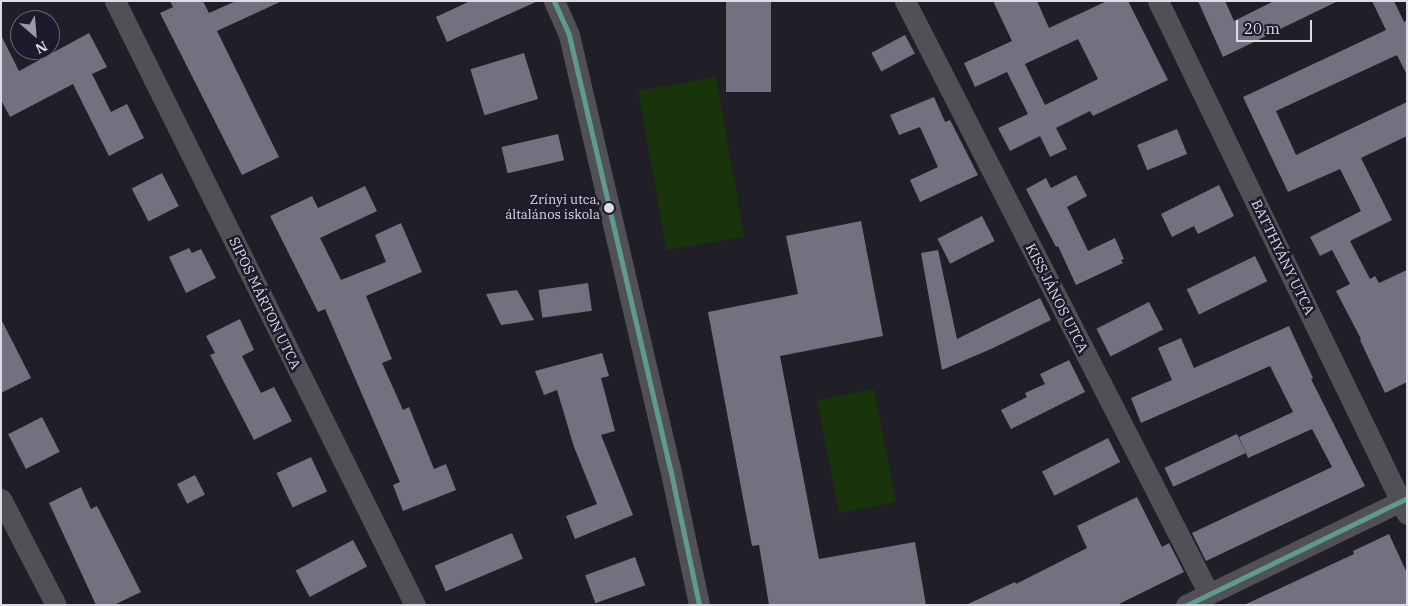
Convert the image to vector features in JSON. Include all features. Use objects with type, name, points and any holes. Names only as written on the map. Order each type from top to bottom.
[{"type":"street","name":"SIPOS MÁRTON UTCA","points":[[115,1],[415,605]]},
{"type":"street","points":[[554,1],[569,36],[670,468],[699,605]]},
{"type":"street","name":"KISS JÁNOS UTCA","points":[[905,1],[1198,601]]},
{"type":"street","name":"BATTHYÁNY UTCA","points":[[1158,1],[1405,504]]},
{"type":"street","points":[[1,499],[56,605]]},
{"type":"street","points":[[1198,601],[1405,504]]},
{"type":"green space","points":[[716,77],[744,237],[666,250],[638,91]]},
{"type":"green space","points":[[874,389],[896,502],[839,513],[817,400]]},
{"type":"building","points":[[170,1],[203,1],[209,13],[236,1],[282,1],[217,31],[279,157],[242,175],[160,13],[173,7]]},
{"type":"building","points":[[470,1],[538,1],[447,42],[436,17]]},
{"type":"building","points":[[726,1],[771,1],[771,92],[726,92]]},
{"type":"building","points":[[993,1],[1037,1],[1049,28],[1107,1],[1128,1],[1168,80],[1093,116],[1090,111],[1056,128],[1067,149],[1050,157],[1040,136],[1010,151],[998,128],[1028,114],[1007,72],[975,87],[964,63],[1012,41]],"holes":[[[1078,39],[1098,79],[1045,105],[1025,64]]]},
{"type":"building","points":[[1198,1],[1225,1],[1234,21],[1274,1],[1338,1],[1223,57]]},
{"type":"building","points":[[1372,1],[1394,1],[1404,22],[1407,20],[1407,75],[1397,55],[1276,111],[1296,155],[1407,102],[1407,136],[1361,158],[1392,220],[1350,241],[1370,279],[1375,276],[1379,283],[1407,270],[1407,382],[1385,393],[1361,339],[1336,291],[1350,284],[1332,250],[1320,256],[1310,237],[1361,211],[1340,169],[1288,192],[1243,97],[1386,30]]},
{"type":"building","points":[[89,33],[107,67],[92,74],[111,112],[127,104],[144,138],[109,156],[73,84],[10,117],[1,100],[1,35],[10,53],[10,60],[14,60],[19,71],[39,60],[60,60],[60,49]]},
{"type":"building","points":[[905,35],[915,54],[881,71],[871,53]]},
{"type":"building","points":[[524,53],[538,99],[484,115],[470,69]]},
{"type":"building","points":[[934,97],[945,122],[950,120],[978,175],[920,202],[910,180],[938,167],[920,127],[899,135],[890,115]]},
{"type":"building","points":[[1177,129],[1187,154],[1147,170],[1137,145]]},
{"type":"building","points":[[558,134],[564,160],[508,173],[501,147]]},
{"type":"building","points":[[162,173],[179,206],[149,221],[132,188]]},
{"type":"building","points":[[1076,175],[1087,196],[1067,207],[1088,251],[1115,238],[1124,259],[1121,260],[1123,263],[1076,285],[1058,246],[1056,247],[1026,189],[1046,178],[1051,188]]},
{"type":"building","points":[[1219,185],[1234,216],[1198,234],[1194,226],[1172,237],[1161,214]]},
{"type":"building","points":[[365,186],[377,211],[320,238],[341,280],[386,262],[375,235],[401,223],[422,272],[366,296],[392,359],[382,363],[403,410],[409,407],[434,469],[446,464],[456,490],[403,511],[393,485],[400,482],[325,309],[318,312],[270,216],[312,196],[318,208]]},
{"type":"building","points":[[982,216],[995,241],[950,264],[937,239]]},
{"type":"building","points":[[861,221],[883,336],[780,356],[819,559],[915,542],[926,605],[769,605],[759,545],[752,546],[708,312],[798,294],[786,236]]},
{"type":"building","points":[[189,248],[192,253],[201,249],[216,278],[186,293],[169,257]]},
{"type":"building","points":[[938,250],[957,339],[1040,298],[1051,320],[942,370],[921,253]]},
{"type":"building","points":[[1255,256],[1267,281],[1199,314],[1187,289]]},
{"type":"building","points":[[588,283],[592,311],[542,318],[538,290]]},
{"type":"building","points":[[517,290],[534,320],[501,325],[486,294]]},
{"type":"building","points":[[1149,302],[1163,330],[1111,356],[1096,329]]},
{"type":"building","points":[[1,319],[31,378],[1,393]]},
{"type":"building","points":[[240,319],[254,350],[242,356],[261,393],[274,387],[292,421],[254,440],[210,355],[215,353],[206,336]]},
{"type":"building","points":[[1289,326],[1313,378],[1311,379],[1365,486],[1206,561],[1192,533],[1332,467],[1312,429],[1248,458],[1239,437],[1293,412],[1270,366],[1141,423],[1131,398],[1172,380],[1158,348],[1181,338],[1194,368]]},
{"type":"building","points":[[602,353],[609,376],[601,378],[615,431],[601,435],[633,515],[575,539],[566,516],[597,504],[574,447],[557,390],[544,395],[535,371]]},
{"type":"building","points":[[1069,360],[1085,392],[1011,429],[1001,410],[1027,397],[1025,393],[1045,384],[1040,374]]},
{"type":"building","points":[[42,417],[60,452],[26,469],[8,434]]},
{"type":"building","points":[[1237,434],[1246,453],[1173,487],[1164,468]]},
{"type":"building","points":[[1108,438],[1120,462],[1054,496],[1042,472]]},
{"type":"building","points":[[311,457],[327,491],[293,507],[277,473]]},
{"type":"building","points":[[195,475],[205,495],[187,504],[177,484]]},
{"type":"building","points":[[81,487],[91,509],[97,506],[141,592],[114,605],[96,605],[49,503]]},
{"type":"building","points":[[1137,497],[1162,547],[1169,543],[1184,572],[1117,605],[966,605],[1015,582],[1016,584],[1087,548],[1077,526]]},
{"type":"building","points":[[512,533],[523,559],[446,592],[435,566]]},
{"type":"building","points":[[1389,534],[1407,573],[1407,605],[1244,605],[1354,554],[1353,551]]},
{"type":"building","points":[[353,540],[367,566],[310,597],[296,571]]},
{"type":"building","points":[[635,557],[645,585],[595,603],[585,575]]},
{"type":"transit line","points":[[554,1],[569,35],[670,468],[699,605]]},
{"type":"transit line","points":[[1187,605],[1407,498]]},
{"type":"place","name":"Zrínyi utca, általános iskola","points":[[609,208]]}]
